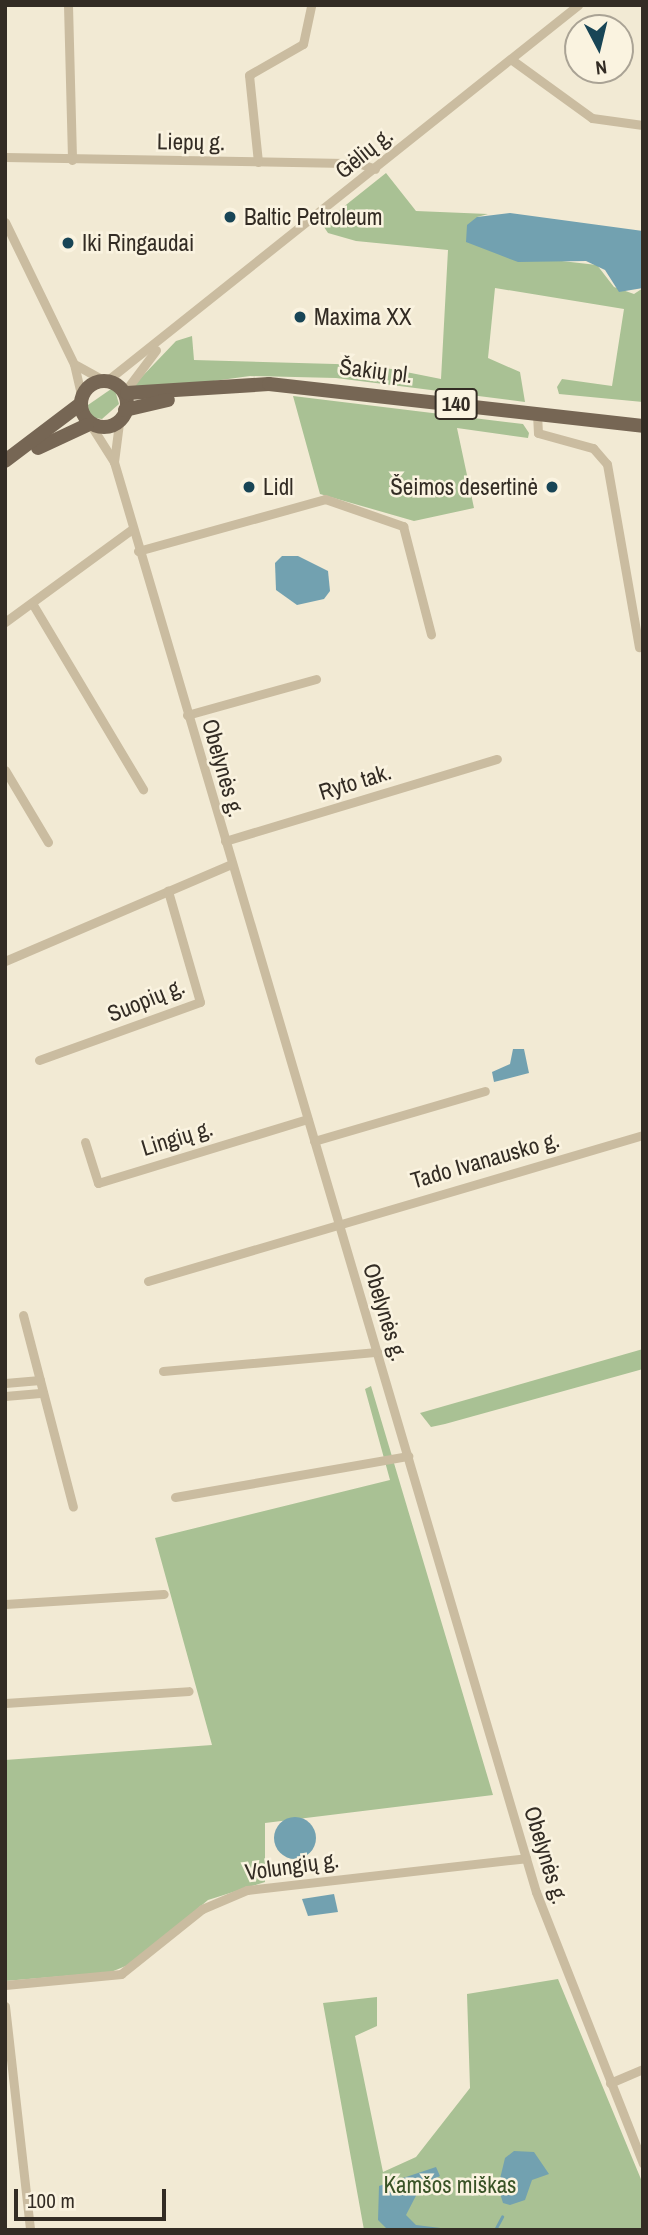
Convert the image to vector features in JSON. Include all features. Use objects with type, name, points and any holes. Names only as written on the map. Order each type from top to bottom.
[{"type":"main road","points":[[106,380],[127,391],[122,412]]},
{"type":"main road","name":"140","points":[[5,463],[106,380]]},
{"type":"main road","name":"Šakių pl.","points":[[122,412],[228,386]]},
{"type":"main road","name":"Šakių pl.","points":[[127,391],[228,386],[322,388],[643,426]]},
{"type":"main road","points":[[80,402],[90,426]]},
{"type":"main road","name":"140","points":[[5,463],[122,412]]},
{"type":"street","points":[[68,5],[72,160]]},
{"type":"street","points":[[258,162],[249,75],[303,44],[311,5]]},
{"type":"street","name":"Gėlių g.","points":[[106,380],[175,332],[579,5]]},
{"type":"street","points":[[512,60],[592,118],[643,125]]},
{"type":"street","name":"Liepų g.","points":[[5,157],[358,163],[375,169]]},
{"type":"street","points":[[5,222],[74,364],[80,402]]},
{"type":"street","name":"Gėlių g.","points":[[127,391],[134,373],[175,332]]},
{"type":"street","points":[[74,364],[106,380]]},
{"type":"street","name":"Obelynės g.","points":[[114,462],[122,412]]},
{"type":"street","points":[[537,414],[538,433],[593,448],[607,464],[639,647]]},
{"type":"street","name":"Obelynės g.","points":[[90,426],[114,462],[138,551],[526,1858],[643,2164]]},
{"type":"street","points":[[138,551],[325,499],[403,527],[431,634]]},
{"type":"street","points":[[5,622],[132,529]]},
{"type":"street","points":[[32,603],[143,789]]},
{"type":"street","points":[[187,715],[316,679]]},
{"type":"street","name":"Ryto tak.","points":[[225,841],[497,759]]},
{"type":"street","points":[[5,771],[48,842]]},
{"type":"street","points":[[5,961],[231,864]]},
{"type":"street","name":"Suopių g.","points":[[39,1060],[200,1002],[168,891]]},
{"type":"street","points":[[314,1141],[485,1091]]},
{"type":"street","name":"Lingių g.","points":[[85,1142],[98,1182],[307,1119]]},
{"type":"street","name":"Tado Ivanausko g.","points":[[148,1281],[338,1222],[643,1135]]},
{"type":"street","points":[[23,1315],[73,1507]]},
{"type":"street","points":[[163,1371],[377,1352]]},
{"type":"street","points":[[5,1383],[40,1380]]},
{"type":"street","points":[[5,1396],[43,1393]]},
{"type":"street","points":[[175,1497],[408,1456]]},
{"type":"street","points":[[5,1604],[164,1594]]},
{"type":"street","points":[[5,1703],[189,1690]]},
{"type":"street","name":"Volungių g.","points":[[5,1985],[121,1974],[202,1909],[247,1890],[526,1858]]},
{"type":"street","points":[[5,2006],[30,2230]]},
{"type":"street","points":[[610,2083],[643,2069]]},
{"type":"green space","points":[[386,173],[416,211],[488,214],[477,217],[553,260],[597,265],[614,287],[634,294],[643,288],[643,402],[559,394],[557,387],[562,379],[612,386],[624,309],[495,288],[488,358],[520,372],[525,402],[336,378],[250,376],[140,391],[134,385],[176,341],[192,336],[194,360],[371,365],[441,379],[448,250],[356,241],[328,233],[322,224]]},
{"type":"green space","points":[[114,387],[119,404],[102,419],[89,417],[88,405]]},
{"type":"green space","points":[[293,396],[523,424],[529,433],[528,438],[457,428],[474,508],[414,521],[320,494]]},
{"type":"green space","points":[[643,1349],[643,1369],[431,1427],[420,1413]]},
{"type":"green space","points":[[371,1386],[493,1795],[265,1823],[265,1882],[208,1900],[133,1963],[111,1972],[5,1981],[5,1760],[212,1745],[155,1538],[390,1480],[365,1389]]},
{"type":"green space","name":"Kamšos miškas","points":[[558,1979],[643,2184],[643,2230],[364,2230],[323,2003],[377,1997],[377,2026],[355,2036],[383,2172],[416,2157],[470,2088],[467,1994]]},
{"type":"water","points":[[510,213],[643,231],[643,288],[619,292],[605,270],[586,261],[518,262],[466,242],[467,225],[477,217]]},
{"type":"water","points":[[282,556],[298,556],[328,571],[330,591],[324,599],[297,605],[276,590],[275,563]]},
{"type":"water","points":[[513,1049],[524,1049],[529,1073],[494,1082],[492,1072],[510,1064]]},
{"type":"water","points":[[295,1817],[310,1823],[316,1838],[310,1853],[295,1859],[280,1853],[274,1838],[280,1823]]},
{"type":"water","points":[[334,1894],[338,1912],[308,1916],[302,1899]]},
{"type":"water","points":[[514,2151],[534,2152],[549,2174],[532,2180],[525,2200],[510,2205],[503,2203],[498,2187],[505,2158]]},
{"type":"water","points":[[436,2167],[440,2176],[421,2186],[406,2215],[416,2225],[457,2230],[388,2230],[378,2220],[379,2186]]},
{"type":"waterway","points":[[495,2230],[502,2217]]},
{"type":"place","name":"Baltic Petroleum","points":[[230,217]]},
{"type":"place","name":"Iki Ringaudai","points":[[68,243]]},
{"type":"place","name":"Maxima XX","points":[[300,317]]},
{"type":"place","name":"Lidl","points":[[249,487]]},
{"type":"place","name":"Šeimos desertinė","points":[[552,487]]}]
